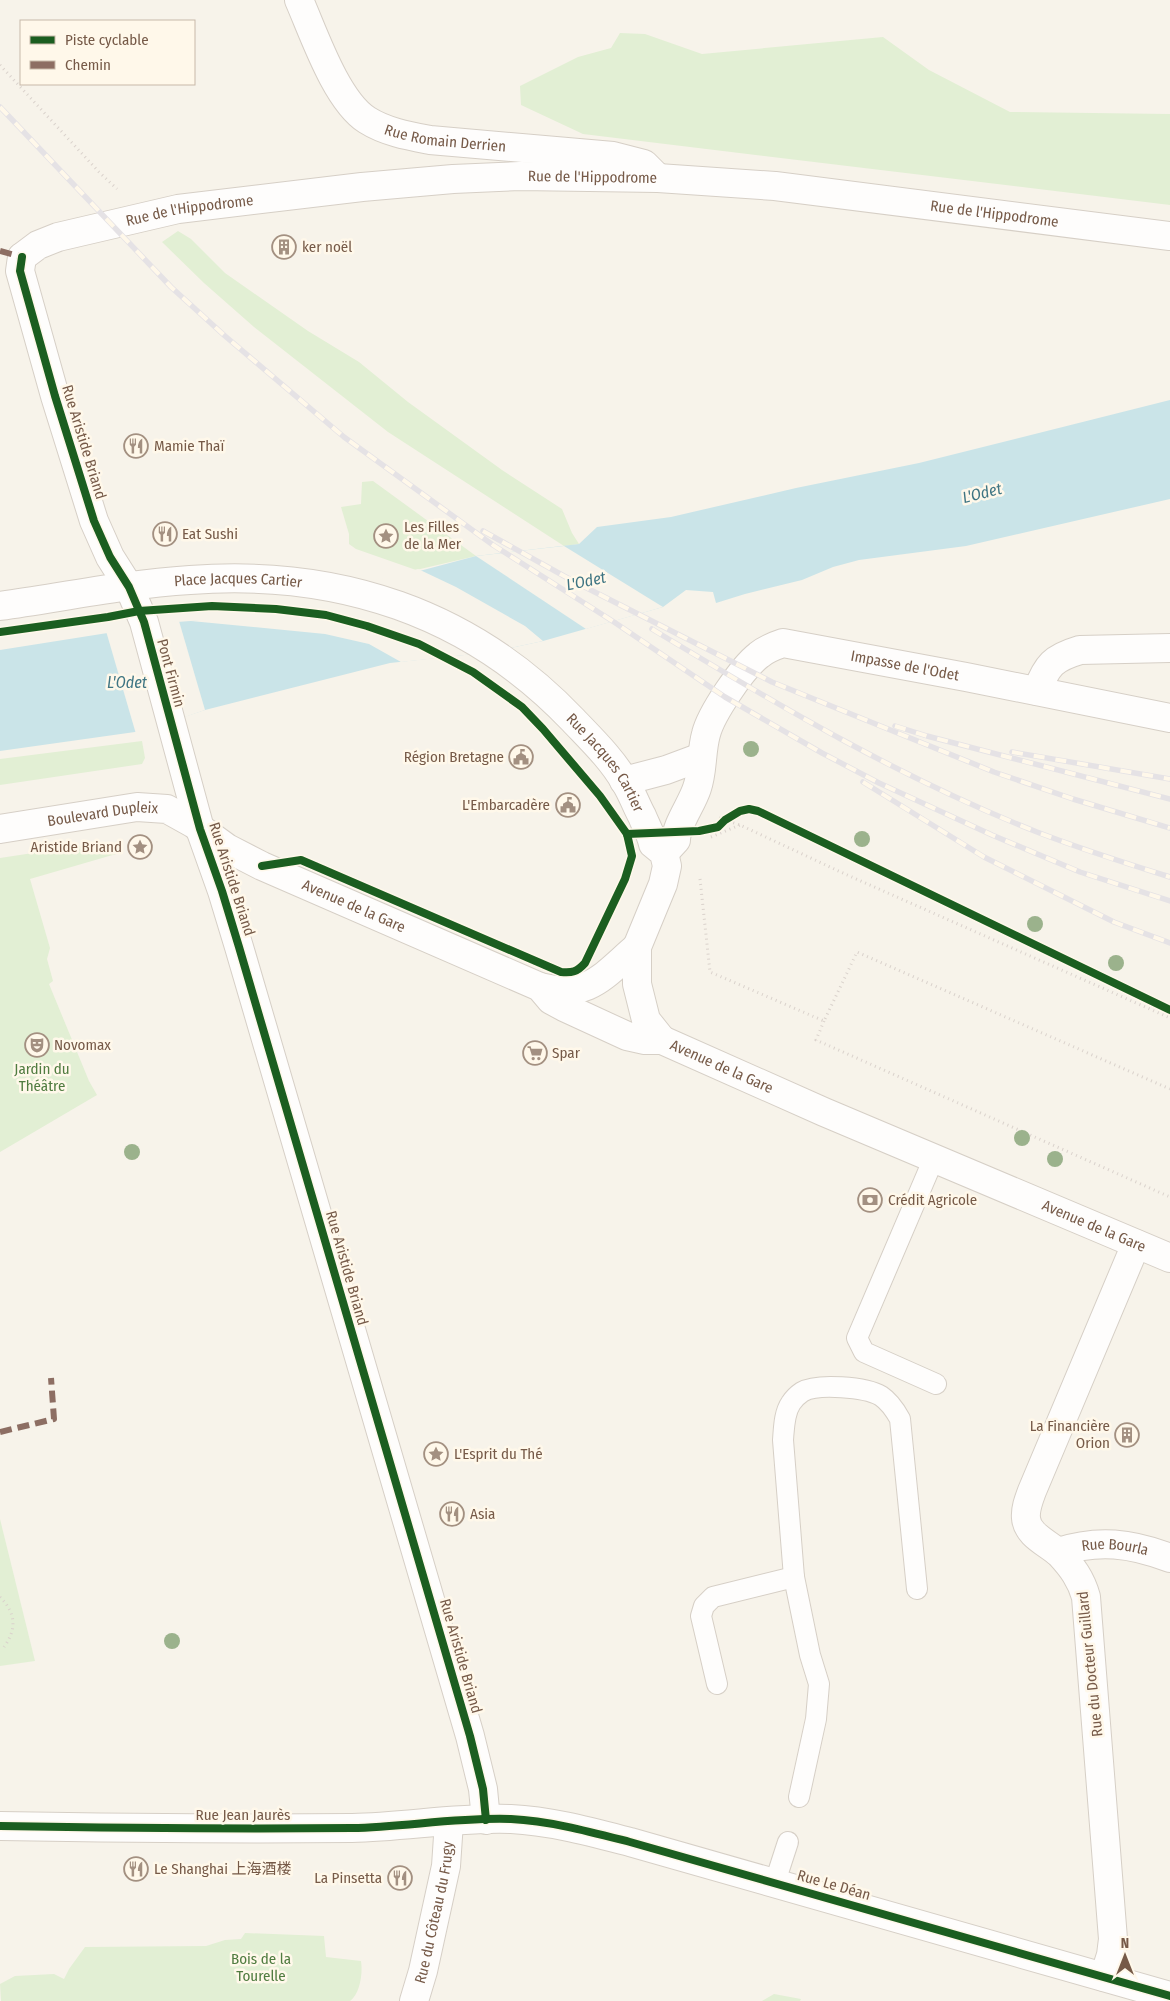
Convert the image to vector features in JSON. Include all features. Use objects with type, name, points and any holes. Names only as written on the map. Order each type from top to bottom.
[{"type":"street","name":"Rue Romain Derrien","points":[[299,0],[336,81],[356,111],[368,121],[403,135],[430,140],[613,156],[644,164],[658,178]]},
{"type":"street","name":"Rue de l'Hippodrome","points":[[11,254],[58,238],[178,209],[354,188],[453,179],[520,176],[658,178],[784,187],[1170,236]]},
{"type":"street","name":"Rue Aristide Briand","points":[[11,254],[20,271],[41,348],[94,521],[110,558],[129,588],[144,627]]},
{"type":"street","name":"Place Jacques Cartier","points":[[0,606],[177,581],[239,578],[310,583],[347,590],[409,608],[452,627],[492,652]]},
{"type":"street","name":"Pont Firmin","points":[[144,627],[172,726]]},
{"type":"street","name":"Impasse de l'Odet","points":[[670,842],[690,808],[698,785],[706,732],[725,698],[757,656],[783,643],[1170,718]]},
{"type":"street","points":[[1037,691],[1045,669],[1052,662],[1069,653],[1080,650],[1170,648]]},
{"type":"street","name":"Rue Jacques Cartier","points":[[492,652],[522,674],[565,711],[624,781],[651,832],[653,844],[670,842]]},
{"type":"street","name":"Rue Aristide Briand","points":[[172,726],[200,829],[222,891],[239,948],[469,1731],[483,1789],[486,1820]]},
{"type":"street","points":[[624,781],[666,770],[701,757]]},
{"type":"street","name":"Boulevard Dupleix","points":[[0,829],[137,808],[167,809],[200,829]]},
{"type":"street","name":"Avenue de la Gare","points":[[200,829],[227,848],[262,866],[540,988],[551,1000],[564,1008],[627,1036],[645,1040],[662,1040],[824,1112],[1170,1258]]},
{"type":"street","points":[[662,1040],[646,1020],[637,984],[637,947],[664,884],[670,842]]},
{"type":"street","points":[[540,988],[569,991],[584,988],[598,981],[637,947]]},
{"type":"street","name":"Rue du Docteur Guillard","points":[[1104,1978],[1111,1955],[1113,1939],[1087,1606],[1079,1578],[1058,1552],[1033,1532],[1028,1525],[1026,1517],[1028,1504],[1136,1244]]},
{"type":"street","name":"Rue Bourla","points":[[1058,1552],[1088,1544],[1120,1544],[1170,1558]]},
{"type":"street","name":"Rue Le Déan","points":[[486,1820],[511,1819],[581,1829],[775,1882],[1170,1996]]},
{"type":"street","name":"Rue Jean Jaurès","points":[[0,1826],[254,1829],[359,1828],[486,1820]]},
{"type":"street","name":"Rue du Côteau du Frugy","points":[[414,2001],[424,1971],[446,1866],[450,1822]]},
{"type":"lane","points":[[934,1158],[857,1338],[864,1352],[936,1384]]},
{"type":"lane","points":[[799,1797],[816,1719],[819,1684],[810,1655],[794,1577],[783,1440],[785,1419],[791,1403],[802,1392],[820,1387],[862,1390],[879,1395],[891,1404],[900,1419],[917,1589]]},
{"type":"lane","points":[[717,1684],[701,1616],[704,1606],[713,1598],[794,1577]]},
{"type":"lane","points":[[775,1882],[788,1842]]},
{"type":"path","points":[[0,65],[99,172],[123,194],[142,218]]},
{"type":"path","points":[[711,815],[729,818],[740,825],[845,874],[1170,1018]]},
{"type":"path","points":[[670,842],[699,831],[718,827],[729,818]]},
{"type":"path","points":[[692,875],[700,879],[710,972],[824,1021]]},
{"type":"path","points":[[1170,1089],[857,952],[816,1040],[1170,1197]]},
{"type":"path","points":[[1143,997],[1170,1010]]},
{"type":"path","points":[[0,1597],[11,1613],[13,1624],[13,1634],[4,1647]]},
{"type":"green space","points":[[620,33],[645,34],[702,54],[883,37],[929,70],[1010,112],[1170,114],[1170,205],[583,134],[521,105],[520,86],[578,57],[611,48]]},
{"type":"green space","points":[[178,231],[191,239],[225,273],[308,331],[359,362],[408,402],[502,470],[562,509],[579,544],[564,546],[388,432],[254,327],[204,283],[162,242]]},
{"type":"green space","points":[[373,481],[476,556],[416,570],[356,549],[349,544],[349,534],[341,507],[361,504],[362,482]]},
{"type":"green space","points":[[142,741],[145,758],[142,764],[0,785],[0,759]]},
{"type":"green space","name":"Jardin du Théâtre","points":[[92,844],[116,854],[30,879],[50,948],[47,959],[53,981],[49,984],[89,1081],[97,1095],[0,1152],[0,858]]},
{"type":"green space","points":[[0,1519],[35,1661],[0,1666]]},
{"type":"green space","name":"Bois de la Tourelle","points":[[245,1933],[324,1936],[326,1957],[361,1961],[362,1971],[356,1993],[350,2001],[1,2001],[0,1984],[15,1976],[54,1974],[64,1979],[85,1947],[206,1946],[225,1940],[241,1939]]},
{"type":"green space","points":[[774,1994],[801,1999],[800,2001],[762,2001]]},
{"type":"water","name":"L'Odet","points":[[1170,400],[1170,499],[966,546],[859,560],[833,567],[802,580],[716,603],[713,592],[686,590],[663,607],[543,641],[492,652],[390,663],[205,710],[142,731],[0,751],[0,650],[177,622],[246,617],[476,556],[579,544],[597,527],[671,517],[796,488],[919,463]]},
{"type":"pier","points":[[564,546],[663,607],[586,629],[476,556]]},
{"type":"pier","points":[[418,569],[456,587],[525,626],[543,641],[492,652],[401,662],[369,644],[325,634],[191,621],[246,614]]},
{"type":"pier","points":[[179,621],[205,710],[136,734],[106,631]]},
{"type":"railway","points":[[0,107],[171,287],[225,336],[344,437],[493,545],[614,622],[725,697],[822,753],[879,783],[992,835],[1080,872],[1170,901]]},
{"type":"railway","points":[[483,531],[573,581],[772,682],[994,772],[1073,799],[1170,828]]},
{"type":"railway","points":[[652,629],[840,739],[937,788],[1037,832],[1103,856],[1170,877]]},
{"type":"railway","points":[[895,726],[1170,799]]},
{"type":"railway","points":[[1012,752],[1170,779]]},
{"type":"railway","points":[[863,782],[984,857],[1114,922],[1170,943]]},
{"type":"marked path","points":[[0,251],[22,257]]},
{"type":"marked path","points":[[0,1432],[54,1419],[51,1378]]},
{"type":"cycle path","points":[[22,257],[20,271],[55,396],[94,521],[110,557],[129,587],[144,622],[200,829],[239,947],[470,1736],[483,1789],[486,1820]]},
{"type":"cycle path","points":[[0,632],[139,611],[212,606],[276,609],[326,615],[367,626],[419,644],[473,672],[522,707],[600,796],[627,834],[632,856],[625,879],[585,963],[577,970],[568,972],[561,972],[301,860],[262,866]]},
{"type":"cycle path","points":[[627,834],[699,831],[718,827],[725,820],[740,811],[749,809],[758,811],[1170,1010]]},
{"type":"cycle path","points":[[0,1826],[352,1828],[491,1819],[541,1822],[571,1827],[630,1842],[1170,1996]]},
{"type":"place","name":"ker noël","points":[[284,247]]},
{"type":"place","name":"Mamie Thaï","points":[[136,446]]},
{"type":"place","name":"Eat Sushi","points":[[165,534]]},
{"type":"place","name":"Les Filles de la Mer","points":[[386,536]]},
{"type":"place","name":"Région Bretagne","points":[[521,757]]},
{"type":"place","name":"L'Embarcadère","points":[[568,805]]},
{"type":"place","name":"Aristide Briand","points":[[140,847]]},
{"type":"place","name":"Novomax","points":[[37,1045]]},
{"type":"place","name":"Spar","points":[[535,1053]]},
{"type":"place","name":"Crédit Agricole","points":[[870,1200]]},
{"type":"place","name":"La Financière Orion","points":[[1127,1435]]},
{"type":"place","name":"L'Esprit du Thé","points":[[436,1454]]},
{"type":"place","name":"Asia","points":[[452,1514]]},
{"type":"place","name":"Le Shanghai 上海酒楼","points":[[136,1869]]},
{"type":"place","name":"La Pinsetta","points":[[400,1878]]}]
